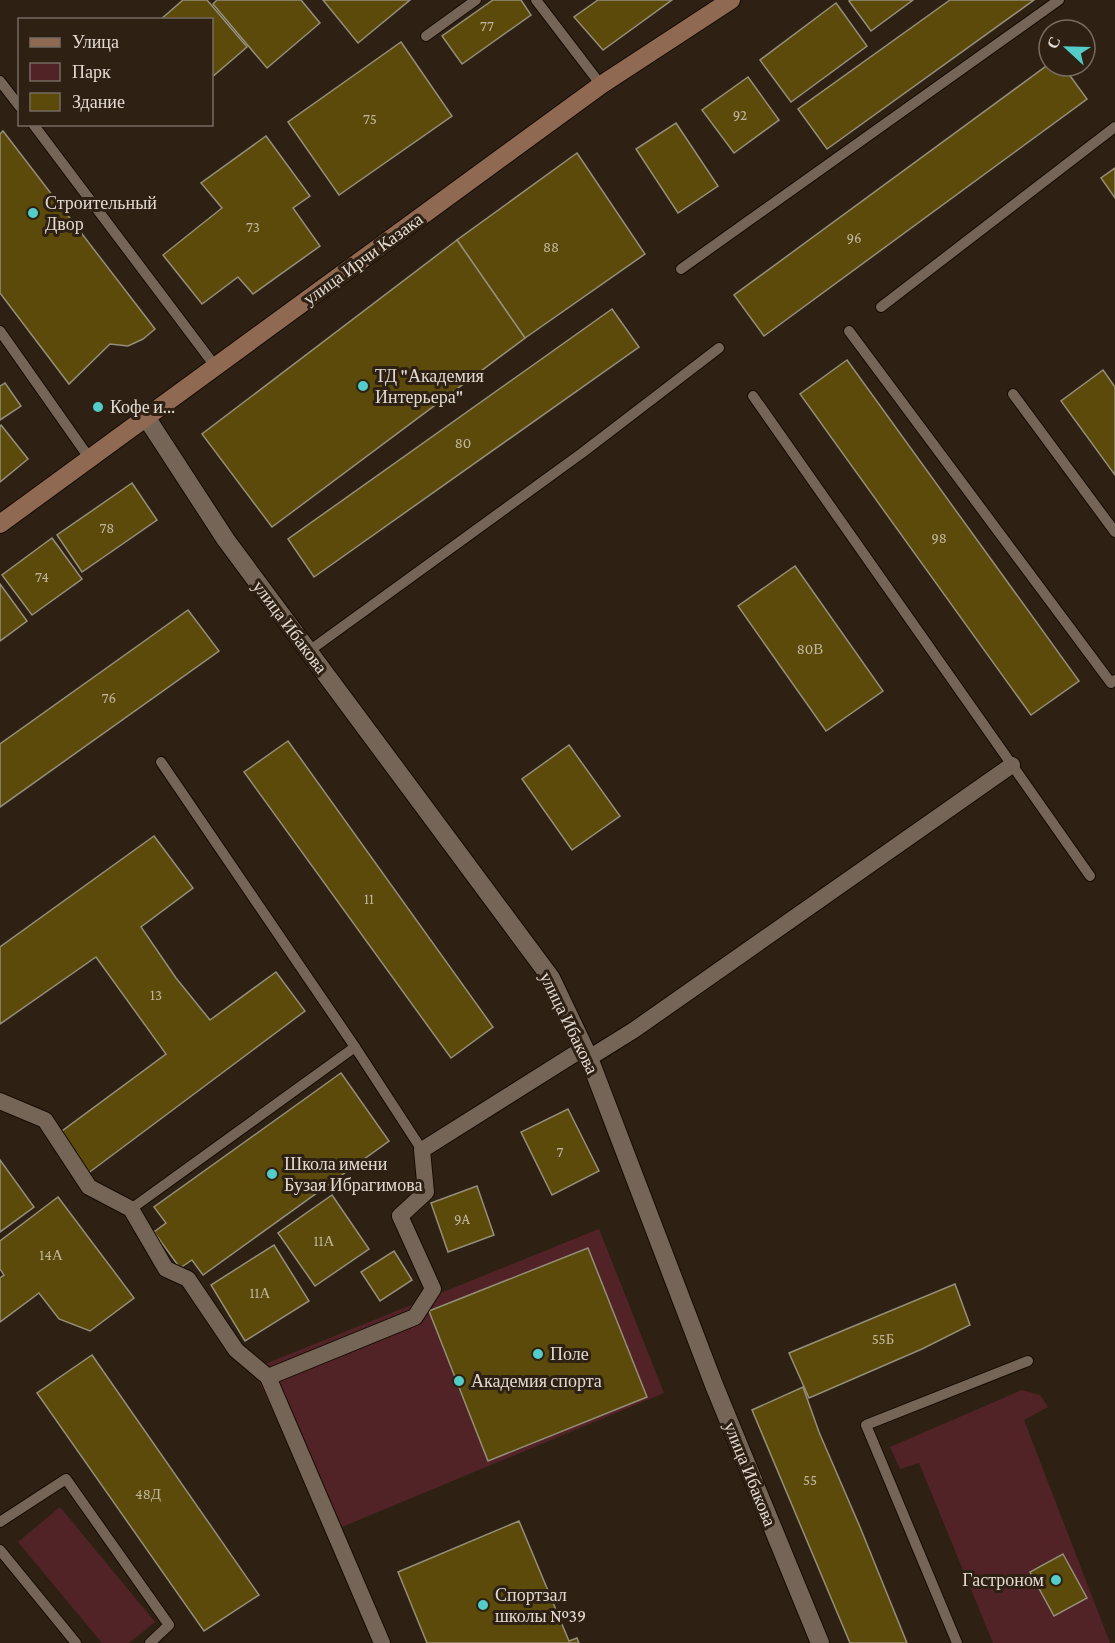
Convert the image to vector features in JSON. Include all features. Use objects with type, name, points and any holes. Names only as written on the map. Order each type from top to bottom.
[{"type":"main road","name":"улица Ирчи Казака","points":[[0,524],[601,85],[731,0]]},
{"type":"street","name":"улица Ибакова","points":[[146,417],[226,540],[551,978],[586,1053],[714,1385],[820,1643]]},
{"type":"street","points":[[268,1377],[415,1317],[433,1289],[400,1216],[426,1192],[422,1150],[586,1053],[634,1030],[1012,765]]},
{"type":"street","points":[[0,1101],[45,1120],[89,1187],[131,1209],[166,1269],[188,1279],[236,1350],[268,1377],[382,1643]]},
{"type":"lane","points":[[426,36],[476,0]]},
{"type":"lane","points":[[536,0],[601,85]]},
{"type":"lane","points":[[681,269],[1059,0]]},
{"type":"lane","points":[[0,81],[18,104]]},
{"type":"lane","points":[[35,126],[215,366]]},
{"type":"lane","points":[[881,307],[1115,127]]},
{"type":"lane","points":[[0,331],[90,459]]},
{"type":"lane","points":[[849,331],[1111,683],[1115,680]]},
{"type":"lane","points":[[309,651],[582,453],[719,348]]},
{"type":"lane","points":[[1013,394],[1115,532]]},
{"type":"lane","points":[[753,396],[1090,876]]},
{"type":"lane","points":[[161,762],[355,1047],[422,1150]]},
{"type":"lane","points":[[131,1209],[355,1047]]},
{"type":"lane","points":[[957,1643],[867,1425],[1028,1361]]},
{"type":"lane","points":[[0,1522],[66,1479],[169,1625],[150,1643]]},
{"type":"lane","points":[[0,1551],[76,1643]]},
{"type":"green space","name":"Академия спорта","points":[[599,1229],[664,1393],[330,1532],[253,1369]]},
{"type":"green space","points":[[1022,1390],[1040,1395],[1048,1407],[1024,1420],[1110,1643],[993,1643],[919,1463],[900,1469],[890,1447]]},
{"type":"green space","points":[[60,1507],[155,1622],[129,1643],[102,1643],[18,1542]]},
{"type":"building","points":[[183,0],[207,0],[247,47],[213,76],[213,18],[162,18]]},
{"type":"building","points":[[217,0],[301,0],[320,23],[267,68],[213,4]]},
{"type":"building","points":[[323,0],[410,0],[358,43]]},
{"type":"building","points":[[493,0],[521,0],[531,15],[462,64],[442,36]]},
{"type":"building","points":[[598,0],[672,0],[603,50],[574,17]]},
{"type":"building","points":[[913,0],[871,31],[849,1]]},
{"type":"building","points":[[950,0],[1034,0],[827,149],[798,109]]},
{"type":"building","points":[[836,3],[867,46],[791,102],[760,60]]},
{"type":"building","points":[[401,42],[452,116],[339,195],[288,122]]},
{"type":"building","points":[[1037,73],[1037,78],[1072,78],[1087,99],[764,336],[734,295]]},
{"type":"building","points":[[748,77],[779,120],[734,153],[702,110]]},
{"type":"building","points":[[676,123],[718,186],[678,213],[636,149]]},
{"type":"building","name":"Строительный Двор","points":[[3,131],[155,329],[143,339],[128,346],[110,344],[69,384],[0,293],[0,134]]},
{"type":"building","points":[[266,136],[310,196],[293,208],[320,246],[253,294],[238,277],[202,304],[163,255],[222,208],[201,183]]},
{"type":"building","points":[[577,153],[645,254],[525,338],[457,240]]},
{"type":"building","points":[[1115,168],[1115,198],[1101,178]]},
{"type":"building","name":"ТД \"Академия Интерьера\"","points":[[457,240],[525,338],[272,527],[202,434]]},
{"type":"building","points":[[612,309],[639,347],[314,577],[288,539]]},
{"type":"building","points":[[847,360],[1079,681],[1031,715],[800,394]]},
{"type":"building","points":[[1103,370],[1115,387],[1115,475],[1061,401]]},
{"type":"building","points":[[5,383],[21,406],[0,420],[0,386]]},
{"type":"building","points":[[0,426],[28,459],[0,482]]},
{"type":"building","points":[[132,483],[157,520],[82,572],[57,535]]},
{"type":"building","points":[[52,538],[82,579],[32,615],[2,575]]},
{"type":"building","points":[[795,566],[883,691],[826,731],[738,606]]},
{"type":"building","points":[[0,584],[27,621],[0,641]]},
{"type":"building","points":[[188,610],[219,651],[0,807],[0,744]]},
{"type":"building","points":[[288,741],[493,1027],[451,1058],[244,772]]},
{"type":"building","points":[[569,745],[620,816],[572,850],[522,779]]},
{"type":"building","points":[[154,836],[193,888],[141,927],[176,978],[210,1020],[276,972],[305,1011],[87,1174],[58,1134],[166,1054],[96,957],[0,1024],[0,947]]},
{"type":"building","name":"Школа имени Бузая Ибрагимова","points":[[341,1073],[389,1141],[203,1275],[192,1260],[180,1268],[154,1232],[166,1223],[154,1207]]},
{"type":"building","points":[[568,1109],[599,1171],[552,1195],[521,1132]]},
{"type":"building","points":[[0,1160],[34,1207],[0,1232]]},
{"type":"building","points":[[477,1186],[494,1235],[448,1252],[431,1203]]},
{"type":"building","points":[[332,1195],[369,1249],[315,1286],[278,1233]]},
{"type":"building","points":[[58,1197],[134,1298],[90,1331],[59,1319],[39,1293],[0,1322],[0,1278],[4,1275],[0,1269],[0,1241]]},
{"type":"building","points":[[274,1245],[309,1301],[245,1341],[211,1285]]},
{"type":"building","name":"Поле","points":[[588,1248],[647,1397],[488,1461],[429,1311]]},
{"type":"building","points":[[394,1251],[412,1280],[380,1301],[361,1272]]},
{"type":"building","points":[[955,1284],[970,1325],[922,1349],[809,1398],[789,1353]]},
{"type":"building","points":[[92,1355],[259,1595],[204,1631],[37,1393]]},
{"type":"building","points":[[803,1387],[819,1432],[907,1643],[850,1643],[752,1410]]},
{"type":"building","name":"Спортзал школы №39","points":[[519,1521],[569,1641],[577,1638],[579,1643],[427,1643],[398,1572]]},
{"type":"building","name":"Гастроном","points":[[1063,1554],[1087,1598],[1054,1616],[1030,1572]]},
{"type":"place","name":"Строительный Двор","points":[[33,213]]},
{"type":"place","name":"ТД \"Академия Интерьера\"","points":[[363,386]]},
{"type":"place","name":"Кофе и...","points":[[98,407]]},
{"type":"place","name":"Школа имени Бузая Ибрагимова","points":[[272,1174]]},
{"type":"place","name":"Поле","points":[[538,1354]]},
{"type":"place","name":"Академия спорта","points":[[459,1381]]},
{"type":"place","name":"Гастроном","points":[[1056,1580]]},
{"type":"place","name":"Спортзал школы №39","points":[[483,1605]]}]
